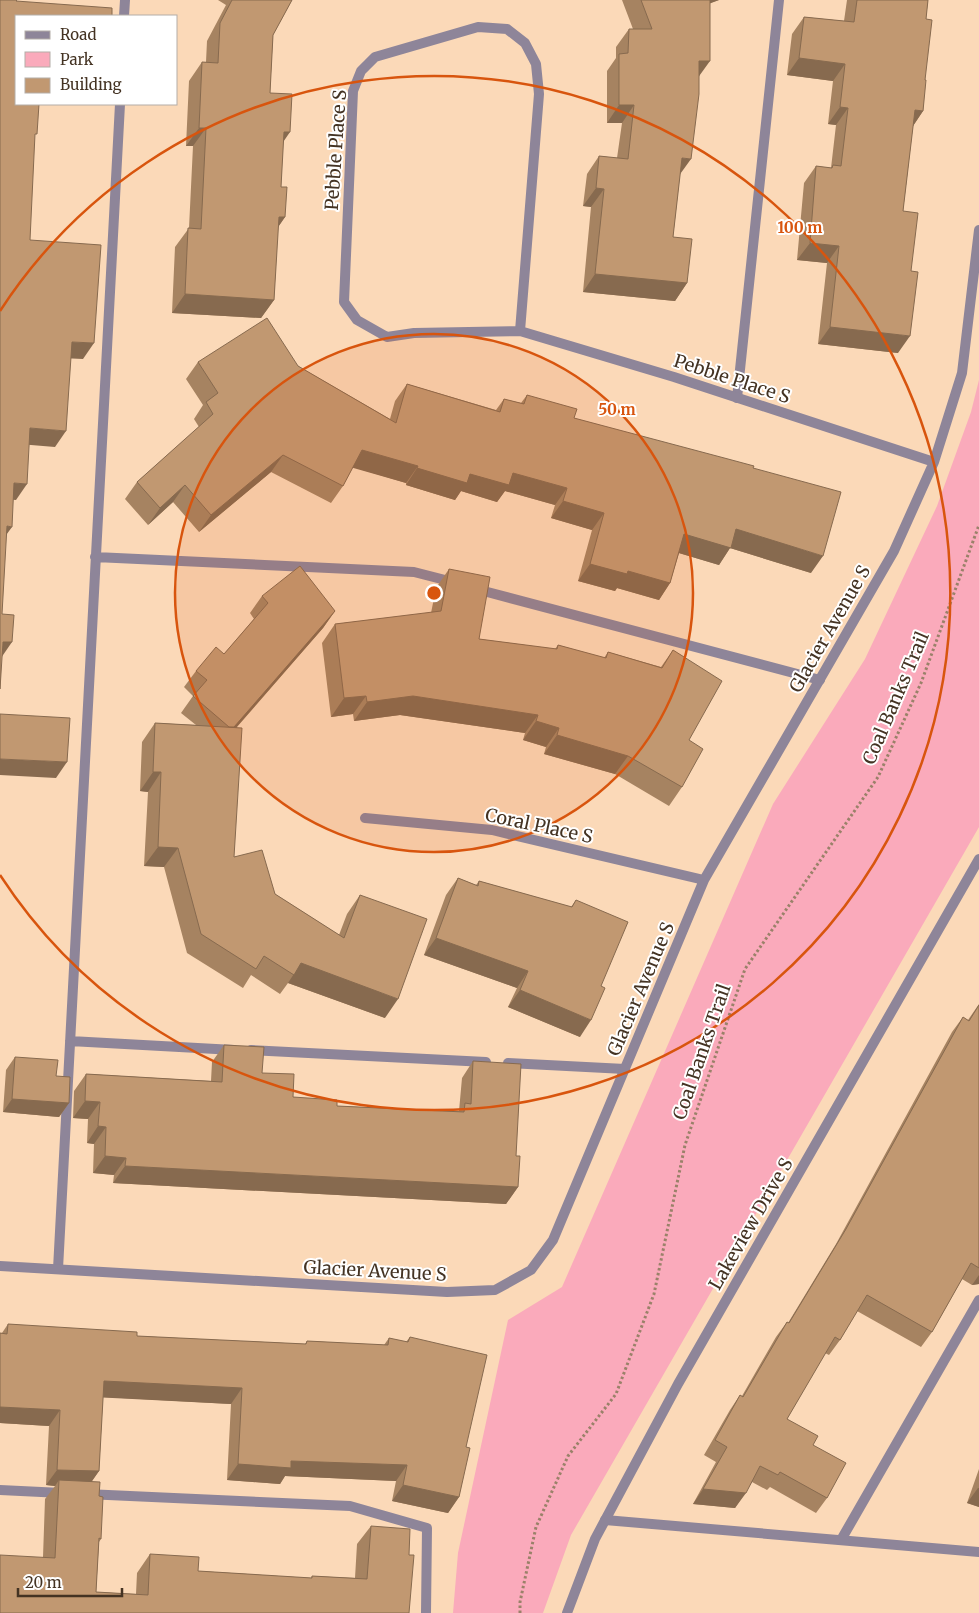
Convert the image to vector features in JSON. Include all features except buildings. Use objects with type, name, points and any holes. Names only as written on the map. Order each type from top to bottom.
[{"type":"street","points":[[124,15],[125,0]]},
{"type":"street","points":[[738,398],[779,0]]},
{"type":"street","name":"Pebble Place S","points":[[520,331],[539,94],[536,64],[525,44],[507,29],[478,27],[375,57],[361,71],[352,92],[344,302],[357,320],[387,338],[414,333],[520,331],[674,377],[934,462]]},
{"type":"street","points":[[58,1269],[120,105]]},
{"type":"street","name":"Glacier Avenue S","points":[[0,1266],[447,1292],[494,1290],[532,1270],[553,1240],[704,880],[894,551],[934,462],[962,373],[979,230]]},
{"type":"street","points":[[95,557],[414,572],[820,680]]},
{"type":"street","name":"Coral Place S","points":[[365,818],[492,830],[704,880]]},
{"type":"street","name":"Lakeview Drive S","points":[[567,1613],[605,1520],[682,1375],[979,859]]},
{"type":"street","points":[[70,1042],[625,1069]]},
{"type":"street","points":[[841,1540],[979,1300]]},
{"type":"street","points":[[0,1490],[350,1506],[428,1528],[426,1613]]},
{"type":"street","points":[[605,1520],[979,1552]]},
{"type":"path","name":"Coal Banks Trail","points":[[520,1613],[520,1602],[536,1527],[568,1456],[616,1394],[654,1294],[685,1145],[745,968],[878,777],[921,683],[979,525]]},
{"type":"green space","points":[[979,380],[979,827],[571,1535],[543,1613],[453,1613],[458,1553],[508,1320],[562,1287],[773,804],[865,659],[937,506],[971,412]]}]
